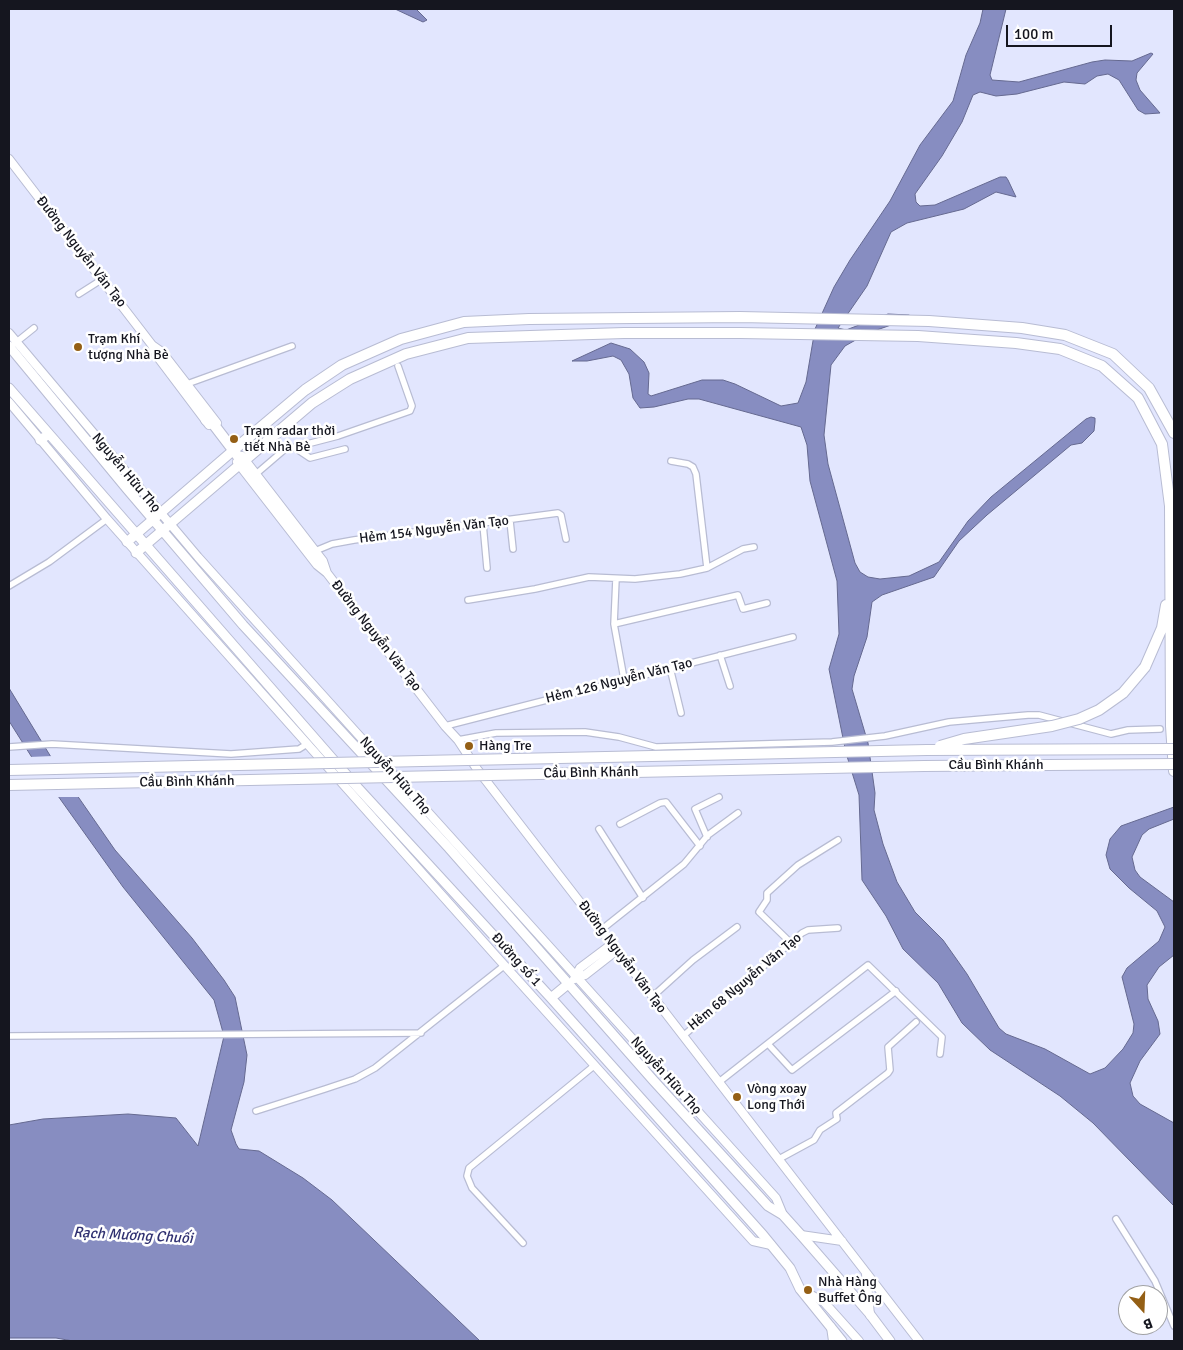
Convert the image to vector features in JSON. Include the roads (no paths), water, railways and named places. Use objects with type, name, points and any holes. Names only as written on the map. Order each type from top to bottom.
[{"type":"highway","points":[[233,450],[304,390],[342,365],[400,339],[464,322],[548,319],[805,319],[917,323],[929,321],[1022,328],[1066,335],[1113,354],[1149,388],[1174,433]]},
{"type":"highway","points":[[206,420],[211,421],[242,462],[312,403],[350,379],[406,354],[468,338],[624,333],[918,336],[1016,343],[1060,349],[1102,366],[1138,398],[1162,444],[1170,506],[1174,772]]},
{"type":"highway","points":[[927,750],[964,739],[1052,726],[1079,719],[1099,710],[1123,693],[1145,666],[1162,628],[1170,577]]},
{"type":"highway","points":[[927,750],[1174,749]]},
{"type":"highway","name":"Cầu Bình Khánh","points":[[9,770],[927,750]]},
{"type":"highway","name":"Cầu Bình Khánh","points":[[9,785],[924,766],[1174,764]]},
{"type":"main road","name":"Đường Nguyễn Văn Tạo","points":[[9,159],[101,280],[187,384],[233,450]]},
{"type":"main road","name":"Nguyễn Hữu Thọ","points":[[9,333],[11,346],[153,520],[243,625],[449,848],[568,984],[762,1199],[783,1215],[870,1315],[890,1341]]},
{"type":"main road","name":"Đường Nguyễn Văn Tạo","points":[[152,344],[157,356],[206,420]]},
{"type":"main road","name":"Nguyễn Hữu Thọ","points":[[11,346],[776,1198],[783,1215]]},
{"type":"main road","points":[[9,388],[146,545]]},
{"type":"main road","points":[[9,402],[136,553],[505,965]]},
{"type":"main road","points":[[40,440],[49,434]]},
{"type":"main road","points":[[127,542],[233,450]]},
{"type":"main road","name":"Đường Nguyễn Văn Tạo","points":[[242,462],[256,474],[315,551],[327,573]]},
{"type":"main road","name":"Đường Nguyễn Văn Tạo","points":[[242,462],[317,565],[327,573],[445,726],[458,740],[477,769],[919,1341]]},
{"type":"main road","points":[[136,553],[242,462]]},
{"type":"main road","name":"Đường số 1","points":[[146,545],[358,788],[551,998]]},
{"type":"main road","points":[[615,947],[580,968],[576,977],[542,1005],[753,1240],[771,1245]]},
{"type":"main road","name":"Đường số 1","points":[[505,965],[542,1005]]},
{"type":"main road","points":[[551,998],[771,1245],[790,1268],[800,1289],[842,1341]]},
{"type":"main road","points":[[801,1235],[824,1237],[831,1234],[832,1228]]},
{"type":"main road","points":[[801,1235],[842,1241]]},
{"type":"main road","points":[[865,1272],[870,1315]]},
{"type":"main road","points":[[800,1289],[824,1302],[858,1341]]},
{"type":"main road","points":[[831,1327],[833,1341]]},
{"type":"street","points":[[80,294],[101,280]]},
{"type":"street","points":[[11,346],[34,328]]},
{"type":"street","points":[[187,384],[292,346]]},
{"type":"street","points":[[256,474],[280,452],[410,410],[412,406],[398,366]]},
{"type":"street","points":[[295,448],[310,458],[345,449]]},
{"type":"street","points":[[671,460],[688,464],[693,467],[696,474],[706,568]]},
{"type":"street","name":"Hẻm 154 Nguyễn Văn Tạo","points":[[315,551],[332,544],[354,540],[554,514],[562,515],[566,539]]},
{"type":"street","points":[[9,586],[49,562],[107,520]]},
{"type":"street","points":[[510,520],[513,549]]},
{"type":"street","points":[[483,524],[487,568]]},
{"type":"street","points":[[468,600],[536,589],[589,576],[657,578],[706,568],[743,549],[754,548]]},
{"type":"street","points":[[616,578],[614,624],[624,679]]},
{"type":"street","points":[[614,624],[738,594],[744,609],[767,603]]},
{"type":"street","name":"Hẻm 126 Nguyễn Văn Tạo","points":[[445,726],[793,637]]},
{"type":"street","points":[[720,655],[730,686]]},
{"type":"street","points":[[670,668],[681,713]]},
{"type":"street","points":[[458,740],[496,733],[585,732],[619,737],[656,747],[832,742],[886,736],[949,722],[1028,715],[1039,715],[1111,734],[1128,730],[1160,729]]},
{"type":"street","points":[[9,747],[43,744],[231,754],[298,749],[307,744]]},
{"type":"street","points":[[707,837],[695,809],[719,797]]},
{"type":"street","points":[[620,824],[660,803],[666,802],[700,846]]},
{"type":"street","points":[[601,930],[684,864],[707,837],[738,813]]},
{"type":"street","points":[[599,829],[643,898]]},
{"type":"street","points":[[791,943],[759,912],[767,900],[767,893],[798,865],[838,840]]},
{"type":"street","points":[[652,997],[693,960],[737,927]]},
{"type":"street","name":"Hẻm 68 Nguyễn Văn Tạo","points":[[683,1036],[808,930],[838,928]]},
{"type":"street","points":[[256,1111],[355,1079],[375,1068],[505,965]]},
{"type":"street","points":[[719,1082],[868,966],[942,1037],[940,1054]]},
{"type":"street","points":[[768,1044],[792,1070],[896,991]]},
{"type":"street","points":[[780,1159],[814,1140],[820,1130],[837,1119],[836,1113],[888,1073],[890,1070],[888,1047],[916,1022]]},
{"type":"street","points":[[9,1036],[421,1033]]},
{"type":"street","points":[[523,1243],[472,1188],[467,1176],[469,1168],[594,1064]]},
{"type":"street","points":[[1116,1220],[1155,1282],[1174,1326]]},
{"type":"water","points":[[395,9],[416,9],[427,20],[423,22]]},
{"type":"water","points":[[983,9],[1006,9],[990,75],[992,80],[1019,82],[1092,62],[1105,60],[1132,61],[1151,53],[1153,54],[1137,73],[1136,80],[1140,90],[1160,113],[1145,114],[1138,110],[1119,80],[1108,74],[1097,76],[1085,84],[1064,82],[1017,94],[996,96],[980,92],[973,95],[962,122],[942,156],[915,194],[916,202],[920,206],[935,205],[1000,177],[1006,177],[1016,197],[996,192],[964,209],[907,223],[891,232],[867,286],[838,328],[846,330],[888,314],[909,315],[918,321],[894,324],[868,333],[845,346],[831,365],[824,435],[828,464],[855,563],[860,572],[868,577],[880,579],[909,576],[939,562],[968,521],[991,497],[1086,419],[1095,418],[1094,431],[1082,443],[1071,445],[987,515],[959,541],[934,577],[882,595],[872,602],[867,637],[854,676],[852,689],[868,743],[875,793],[874,810],[883,844],[897,882],[915,912],[943,940],[967,974],[999,1028],[1006,1034],[1045,1049],[1090,1074],[1105,1068],[1123,1049],[1133,1033],[1134,1024],[1122,977],[1127,968],[1159,941],[1165,927],[1157,911],[1129,888],[1110,869],[1106,855],[1110,839],[1121,826],[1174,807],[1174,819],[1149,829],[1142,835],[1132,857],[1135,870],[1140,877],[1174,902],[1174,955],[1159,967],[1147,985],[1148,999],[1158,1021],[1160,1034],[1140,1061],[1130,1083],[1133,1096],[1140,1104],[1174,1123],[1174,1206],[1093,1123],[1060,1096],[990,1050],[962,1023],[938,983],[903,949],[886,916],[862,880],[859,795],[846,753],[829,669],[839,634],[837,581],[810,481],[807,445],[801,427],[699,399],[688,399],[654,407],[640,408],[633,398],[629,374],[621,360],[613,356],[587,361],[572,361],[611,343],[630,349],[644,362],[649,373],[648,394],[651,396],[702,380],[723,380],[781,406],[798,403],[806,382],[815,329],[834,287],[890,201],[920,145],[953,101],[966,55],[980,23]]},
{"type":"water","name":"Rạch Mương Chuối","points":[[9,688],[54,762],[115,850],[192,938],[235,997],[247,1055],[244,1082],[231,1130],[239,1149],[259,1151],[303,1178],[332,1200],[480,1341],[73,1341],[56,1338],[9,1338],[9,1125],[43,1119],[128,1114],[176,1118],[198,1146],[224,1036],[214,1000],[123,887],[43,775],[9,721]]},
{"type":"place","name":"Trạm Khí tượng Nhà Bè","points":[[78,347]]},
{"type":"place","name":"Trạm radar thời tiết Nhà Bè","points":[[234,439]]},
{"type":"place","name":"Hàng Tre","points":[[469,746]]},
{"type":"place","name":"Vòng xoay Long Thới","points":[[737,1097]]},
{"type":"place","name":"Nhà Hàng Buffet Ông","points":[[808,1290]]}]
